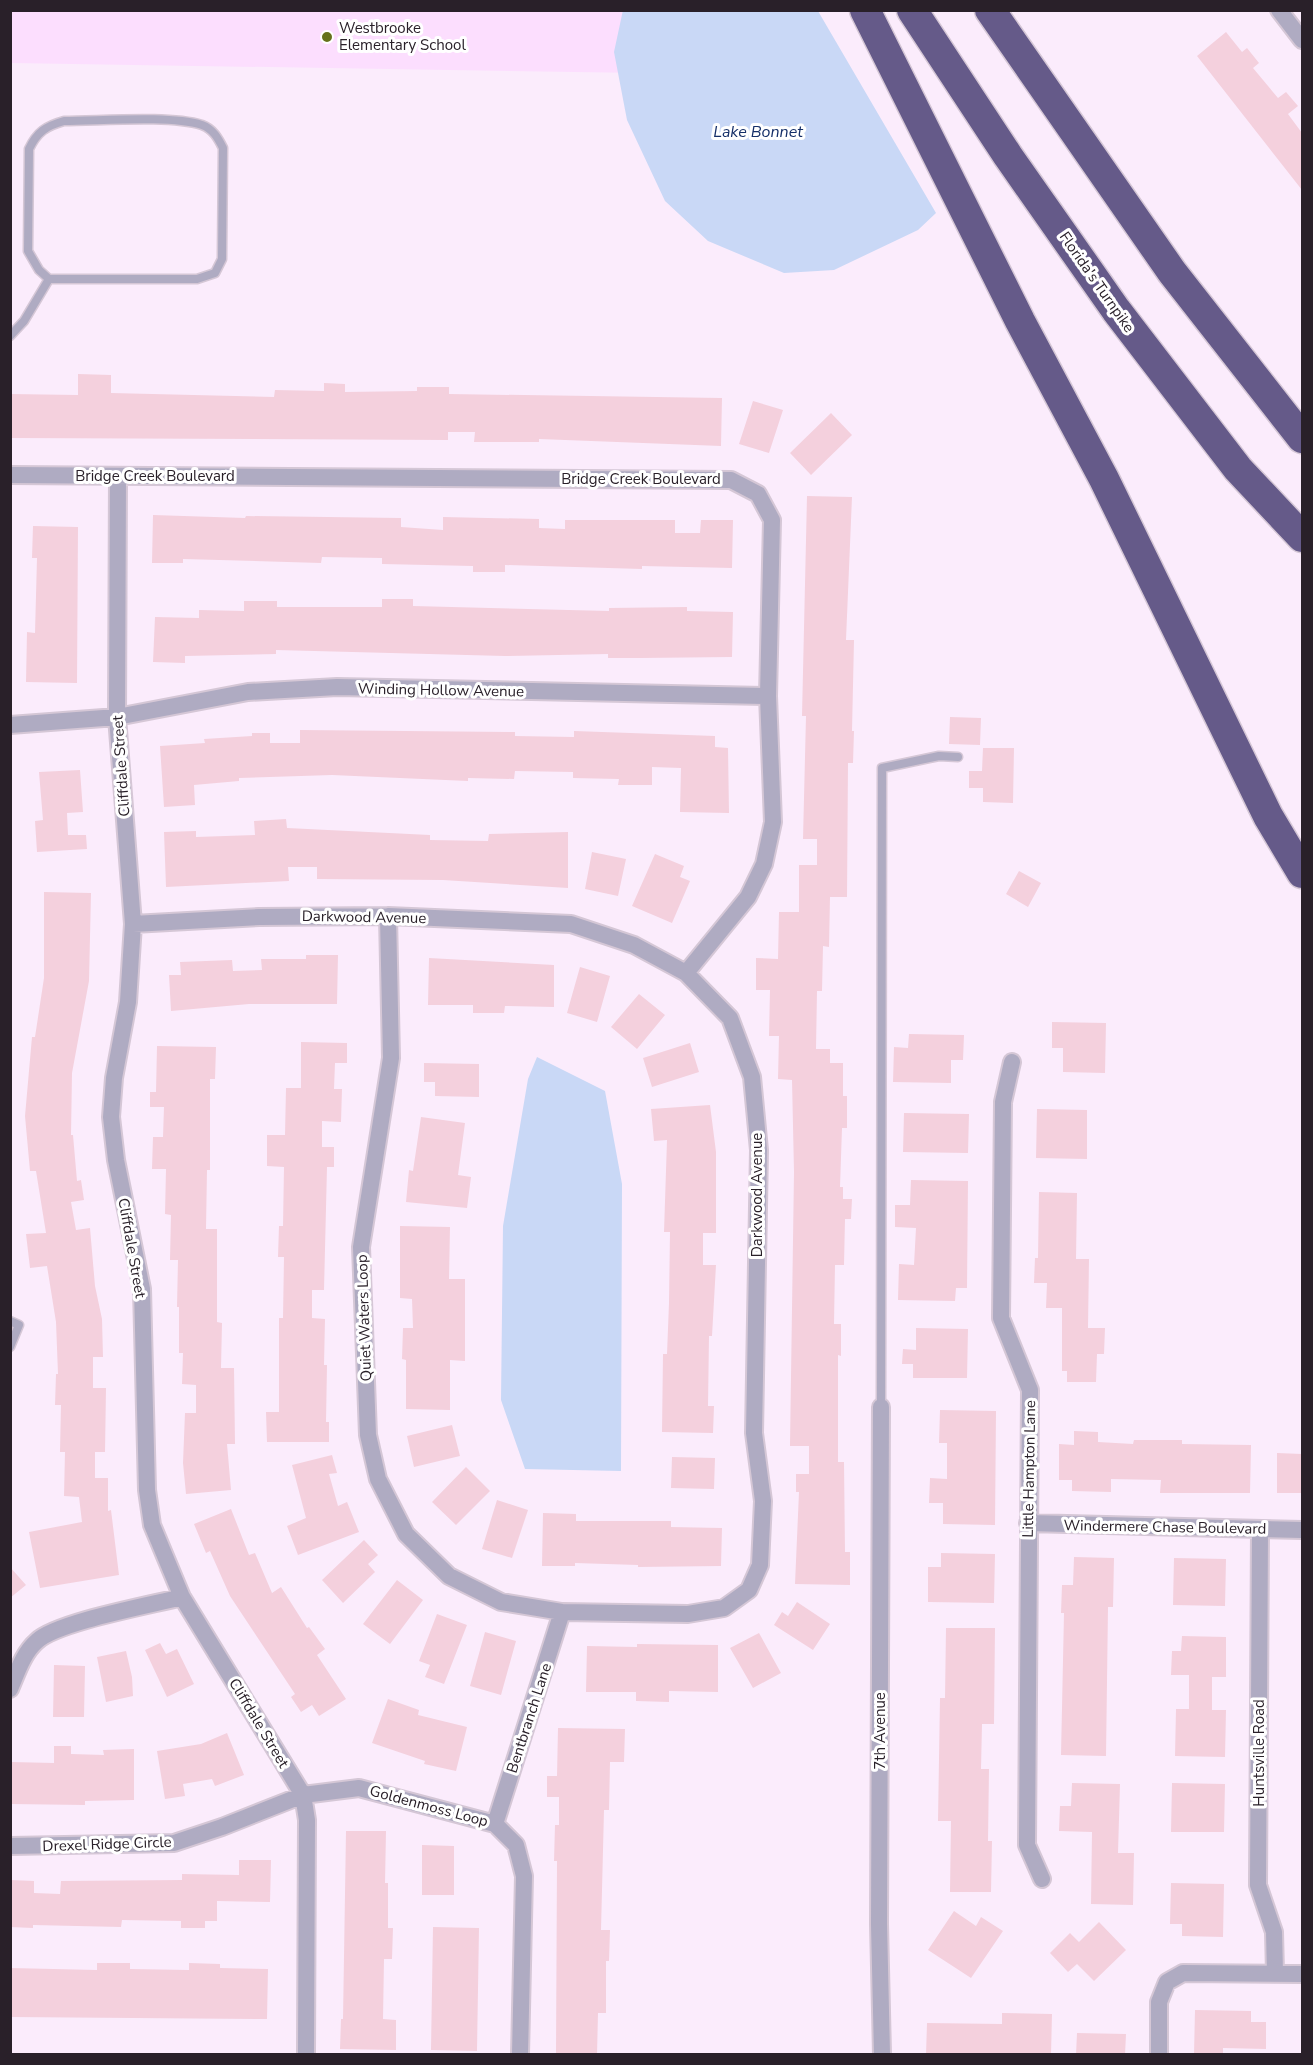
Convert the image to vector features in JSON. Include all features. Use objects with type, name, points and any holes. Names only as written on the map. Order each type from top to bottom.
[{"type":"highway","points":[[865,10],[1020,321],[1104,478],[1268,816],[1302,873]]},
{"type":"highway","name":"Florida's Turnpike","points":[[912,10],[1008,156],[1116,310],[1238,469],[1302,537]]},
{"type":"highway","points":[[990,10],[1172,272],[1302,438]]},
{"type":"street","points":[[1279,10],[1302,40]]},
{"type":"street","name":"Bridge Creek Boulevard","points":[[10,476],[731,480],[758,494],[772,520],[768,696],[773,822],[764,864],[748,897],[686,973]]},
{"type":"street","name":"Cliffdale Street","points":[[118,476],[117,717],[133,924],[128,1002],[114,1078],[111,1117],[116,1161],[142,1289],[147,1490],[152,1525],[182,1597],[303,1795],[307,1820],[306,2055]]},
{"type":"street","name":"Winding Hollow Avenue","points":[[10,725],[117,717],[248,692],[337,687],[768,696]]},
{"type":"street","name":"Darkwood Avenue","points":[[133,924],[259,917],[388,916],[571,924],[634,945],[686,973],[729,1018],[752,1077],[759,1150],[754,1433],[763,1501],[760,1565],[749,1590],[724,1608],[688,1614],[562,1612]]},
{"type":"street","name":"Quiet Waters Loop","points":[[388,916],[391,1058],[361,1247],[368,1435],[378,1479],[406,1534],[449,1576],[501,1602],[562,1612]]},
{"type":"street","name":"Little Hampton Lane","points":[[1012,1062],[1003,1102],[1001,1318],[1030,1390],[1027,1845],[1042,1879]]},
{"type":"street","name":"7th Avenue","points":[[881,1407],[879,1924],[882,2055]]},
{"type":"street","name":"Windermere Chase Boulevard","points":[[1028,1524],[1302,1530]]},
{"type":"street","name":"Huntsville Road","points":[[1260,1529],[1258,1885],[1274,1932],[1275,1973]]},
{"type":"street","points":[[10,1689],[24,1657],[37,1640],[58,1628],[182,1597]]},
{"type":"street","name":"Bentbranch Lane","points":[[495,1824],[562,1612]]},
{"type":"street","name":"Goldenmoss Loop","points":[[303,1795],[359,1788],[495,1824],[516,1845],[524,1876],[520,2055]]},
{"type":"street","name":"Drexel Ridge Circle","points":[[10,1846],[174,1843],[303,1795]]},
{"type":"street","points":[[1159,2055],[1159,2002],[1167,1982],[1183,1973],[1302,1974]]},
{"type":"lane","points":[[64,121],[176,121],[203,125],[217,135],[223,148],[222,259],[215,273],[197,279],[49,279],[39,270],[28,251],[29,149],[35,136],[48,125],[64,121]]},
{"type":"lane","points":[[10,336],[24,321],[49,279]]},
{"type":"lane","points":[[881,1407],[882,768],[939,756],[958,757]]},
{"type":"lane","points":[[10,1321],[20,1325],[10,1347]]},
{"type":"shaded area","name":"Westbrooke Elementary School","points":[[11,11],[646,11],[641,73],[11,63]]},
{"type":"water","name":"Lake Bonnet","points":[[623,10],[818,11],[936,213],[918,230],[834,270],[784,273],[708,241],[665,201],[627,120],[614,52]]},
{"type":"water","points":[[537,1057],[605,1091],[622,1184],[621,1471],[525,1469],[501,1400],[503,1226],[528,1079]]},
{"type":"building","points":[[1226,32],[1242,52],[1247,48],[1259,63],[1253,68],[1278,98],[1286,92],[1298,106],[1288,114],[1302,133],[1302,190],[1197,56]]},
{"type":"building","points":[[78,374],[111,375],[111,393],[274,397],[275,390],[324,391],[324,383],[345,384],[345,392],[417,391],[417,387],[449,387],[449,394],[722,398],[721,446],[539,439],[539,442],[474,442],[475,432],[448,432],[448,440],[10,438],[10,394],[78,395]]},
{"type":"building","points":[[753,401],[783,410],[769,453],[739,444]]},
{"type":"building","points":[[831,413],[852,435],[811,475],[790,453]]},
{"type":"building","points":[[807,496],[852,497],[846,640],[854,640],[852,731],[854,731],[853,763],[848,763],[847,897],[830,897],[829,947],[823,946],[822,991],[817,991],[816,1049],[830,1049],[830,1063],[843,1063],[843,1096],[847,1096],[847,1128],[842,1128],[840,1187],[843,1187],[843,1199],[852,1199],[851,1219],[845,1219],[844,1265],[835,1265],[834,1324],[841,1324],[841,1356],[838,1355],[838,1462],[844,1462],[845,1552],[850,1552],[850,1585],[795,1584],[799,1492],[796,1492],[796,1474],[809,1474],[809,1446],[790,1446],[794,1172],[792,1080],[778,1079],[779,1036],[769,1036],[770,990],[756,990],[756,958],[778,959],[779,912],[799,912],[799,865],[817,865],[817,839],[803,839],[806,716],[802,716]]},
{"type":"building","points":[[153,515],[245,518],[246,516],[401,518],[401,527],[443,530],[443,517],[539,519],[539,528],[565,529],[565,520],[675,520],[675,533],[700,533],[701,520],[733,520],[732,568],[642,566],[642,569],[505,565],[505,572],[473,572],[473,566],[382,564],[382,558],[322,557],[321,563],[183,559],[183,563],[152,563]]},
{"type":"building","points":[[33,526],[78,527],[77,683],[26,682],[27,632],[35,633],[37,558],[32,558]]},
{"type":"building","points":[[382,599],[413,599],[413,606],[609,611],[609,608],[687,607],[687,611],[733,612],[732,657],[608,658],[608,654],[505,656],[276,650],[276,654],[185,656],[185,663],[153,662],[155,617],[199,618],[199,610],[244,611],[244,601],[277,601],[277,607],[382,607]]},
{"type":"building","points":[[950,717],[981,718],[980,745],[949,744]]},
{"type":"building","points":[[300,730],[515,732],[515,736],[574,737],[574,731],[715,736],[715,747],[728,748],[729,813],[680,812],[681,768],[652,767],[652,785],[618,785],[619,779],[573,778],[573,772],[515,771],[514,779],[468,778],[468,781],[332,775],[239,778],[239,781],[194,785],[195,805],[164,807],[160,746],[205,743],[204,739],[252,736],[252,733],[270,733],[270,743],[300,743]]},
{"type":"building","points":[[983,748],[1014,748],[1013,803],[983,802],[983,788],[969,788],[969,771],[982,771]]},
{"type":"building","points":[[80,770],[83,812],[67,813],[68,835],[86,835],[87,849],[37,852],[35,821],[43,820],[39,772]]},
{"type":"building","points":[[286,819],[287,828],[430,835],[430,840],[488,841],[489,834],[568,832],[568,888],[443,880],[317,879],[317,867],[288,867],[289,881],[166,887],[164,832],[196,831],[196,837],[255,835],[254,821]]},
{"type":"building","points":[[592,852],[626,859],[618,896],[585,889]]},
{"type":"building","points":[[655,854],[684,866],[680,877],[690,881],[672,923],[632,906]]},
{"type":"building","points":[[1019,871],[1041,883],[1028,907],[1006,894]]},
{"type":"building","points":[[44,892],[91,893],[89,981],[72,1073],[71,1135],[73,1135],[77,1181],[81,1180],[84,1200],[71,1202],[76,1230],[90,1228],[95,1286],[102,1319],[103,1357],[93,1357],[93,1388],[106,1388],[105,1452],[95,1452],[95,1478],[108,1478],[108,1511],[111,1510],[119,1575],[40,1588],[29,1532],[82,1522],[79,1497],[64,1496],[65,1452],[60,1452],[61,1405],[55,1405],[56,1374],[58,1374],[56,1322],[47,1266],[30,1268],[26,1234],[46,1233],[36,1171],[30,1171],[25,1116],[32,1037],[35,1037],[44,978]]},
{"type":"building","points":[[306,955],[338,955],[337,1004],[249,1004],[171,1011],[169,975],[181,975],[180,962],[232,960],[233,971],[262,970],[261,959],[306,959]]},
{"type":"building","points":[[429,958],[554,965],[554,1007],[505,1006],[504,1013],[473,1013],[473,1005],[428,1005]]},
{"type":"building","points":[[580,967],[610,976],[597,1022],[567,1013]]},
{"type":"building","points":[[639,994],[665,1015],[637,1049],[611,1027]]},
{"type":"building","points":[[1052,1022],[1106,1023],[1105,1073],[1063,1072],[1063,1048],[1052,1048]]},
{"type":"building","points":[[909,1034],[964,1035],[963,1060],[951,1060],[951,1083],[893,1082],[894,1047],[908,1048]]},
{"type":"building","points":[[301,1042],[347,1043],[347,1063],[335,1063],[334,1089],[342,1089],[341,1122],[322,1121],[322,1147],[334,1147],[334,1167],[327,1167],[324,1290],[312,1290],[312,1318],[325,1319],[324,1365],[327,1365],[326,1422],[329,1422],[329,1442],[267,1442],[266,1412],[279,1412],[279,1318],[283,1318],[284,1257],[278,1257],[279,1226],[283,1226],[284,1167],[267,1166],[267,1135],[285,1135],[286,1088],[301,1088]]},
{"type":"building","points":[[690,1043],[699,1072],[652,1087],[643,1058]]},
{"type":"building","points":[[157,1046],[216,1047],[215,1079],[210,1079],[210,1170],[207,1170],[206,1229],[217,1229],[217,1322],[222,1323],[221,1368],[234,1368],[235,1444],[227,1444],[231,1490],[186,1494],[183,1463],[185,1413],[196,1413],[196,1385],[182,1384],[183,1353],[179,1353],[179,1307],[177,1307],[178,1260],[170,1260],[171,1215],[165,1214],[166,1169],[152,1169],[153,1137],[163,1137],[164,1107],[150,1107],[150,1092],[156,1092]]},
{"type":"building","points":[[424,1063],[479,1064],[479,1097],[435,1096],[435,1082],[424,1082]]},
{"type":"building","points":[[710,1105],[716,1152],[716,1233],[703,1233],[703,1265],[716,1265],[712,1336],[709,1336],[708,1406],[714,1406],[713,1433],[662,1432],[663,1354],[667,1354],[669,1303],[670,1232],[664,1232],[667,1140],[654,1141],[651,1109]]},
{"type":"building","points":[[1037,1109],[1087,1110],[1087,1159],[1036,1158]]},
{"type":"building","points":[[904,1113],[969,1114],[968,1153],[903,1152]]},
{"type":"building","points":[[421,1117],[465,1123],[458,1175],[471,1177],[467,1208],[406,1202],[409,1170],[413,1171]]},
{"type":"building","points":[[911,1180],[968,1181],[967,1288],[956,1288],[955,1301],[898,1300],[899,1264],[914,1265],[916,1228],[895,1227],[895,1205],[910,1205]]},
{"type":"building","points":[[1039,1192],[1077,1193],[1076,1259],[1089,1259],[1088,1328],[1105,1328],[1104,1354],[1097,1354],[1096,1382],[1067,1382],[1067,1371],[1062,1371],[1062,1308],[1046,1308],[1047,1283],[1034,1283],[1035,1258],[1038,1258]]},
{"type":"building","points":[[400,1226],[450,1227],[449,1279],[465,1279],[465,1361],[450,1360],[450,1410],[406,1409],[406,1360],[402,1359],[403,1328],[413,1328],[412,1299],[400,1298]]},
{"type":"building","points":[[916,1328],[968,1329],[967,1378],[913,1378],[913,1364],[902,1364],[903,1349],[916,1350]]},
{"type":"building","points":[[940,1410],[996,1411],[995,1525],[943,1524],[943,1503],[929,1503],[930,1478],[947,1479],[947,1443],[939,1443]]},
{"type":"building","points":[[452,1425],[460,1456],[414,1467],[407,1436]]},
{"type":"building","points":[[1074,1431],[1098,1432],[1098,1442],[1133,1444],[1134,1440],[1182,1440],[1182,1444],[1251,1445],[1250,1493],[1160,1493],[1161,1480],[1111,1479],[1111,1492],[1072,1491],[1072,1480],[1059,1480],[1059,1444],[1074,1445]]},
{"type":"building","points":[[1277,1453],[1302,1454],[1302,1493],[1277,1493]]},
{"type":"building","points":[[332,1455],[337,1473],[329,1474],[338,1506],[347,1502],[359,1532],[298,1555],[287,1526],[306,1518],[292,1465]]},
{"type":"building","points":[[672,1457],[715,1458],[714,1489],[671,1488]]},
{"type":"building","points":[[466,1467],[490,1491],[456,1525],[432,1502]]},
{"type":"building","points":[[497,1500],[528,1510],[512,1558],[482,1549]]},
{"type":"building","points":[[231,1509],[249,1555],[255,1553],[272,1593],[281,1587],[307,1628],[309,1627],[325,1649],[317,1655],[346,1699],[319,1716],[312,1705],[301,1712],[291,1697],[295,1694],[230,1596],[210,1551],[206,1553],[194,1524]]},
{"type":"building","points":[[543,1513],[576,1514],[576,1521],[671,1521],[671,1527],[722,1528],[721,1566],[638,1567],[638,1565],[575,1563],[575,1566],[542,1566]]},
{"type":"building","points":[[364,1540],[378,1555],[368,1564],[375,1572],[343,1603],[322,1580]]},
{"type":"building","points":[[941,1553],[995,1554],[994,1603],[928,1602],[928,1567],[941,1567]]},
{"type":"building","points":[[1074,1557],[1114,1558],[1113,1607],[1108,1607],[1106,1756],[1061,1755],[1064,1613],[1061,1613],[1062,1585],[1073,1585]]},
{"type":"building","points":[[1174,1558],[1226,1559],[1225,1606],[1173,1605]]},
{"type":"building","points":[[10,1567],[26,1585],[10,1598]]},
{"type":"building","points":[[397,1580],[423,1600],[390,1644],[363,1624]]},
{"type":"building","points":[[797,1602],[830,1624],[813,1650],[774,1625],[782,1612],[788,1616]]},
{"type":"building","points":[[437,1614],[467,1625],[444,1684],[425,1677],[430,1665],[419,1661]]},
{"type":"building","points":[[946,1628],[995,1628],[994,1724],[982,1724],[981,1769],[989,1769],[988,1841],[992,1841],[991,1892],[950,1892],[951,1821],[938,1821],[940,1698],[945,1698]]},
{"type":"building","points":[[485,1632],[516,1641],[501,1695],[470,1686]]},
{"type":"building","points":[[759,1633],[781,1673],[753,1688],[730,1648]]},
{"type":"building","points":[[1182,1636],[1226,1637],[1226,1677],[1212,1677],[1212,1710],[1226,1710],[1225,1757],[1175,1756],[1176,1709],[1189,1709],[1189,1675],[1171,1675],[1172,1651],[1181,1651]]},
{"type":"building","points":[[160,1643],[166,1654],[177,1649],[194,1684],[167,1697],[145,1650]]},
{"type":"building","points":[[637,1644],[718,1645],[718,1692],[669,1691],[669,1702],[636,1701],[636,1692],[586,1692],[587,1646],[637,1647]]},
{"type":"building","points":[[126,1651],[132,1677],[133,1696],[106,1702],[97,1657]]},
{"type":"building","points":[[54,1665],[85,1666],[84,1717],[53,1717]]},
{"type":"building","points":[[388,1699],[419,1710],[418,1715],[467,1727],[456,1771],[424,1764],[425,1761],[372,1743]]},
{"type":"building","points":[[558,1728],[625,1729],[624,1762],[610,1762],[609,1810],[604,1810],[601,1930],[610,1930],[609,1961],[606,1961],[606,2013],[598,2013],[597,2055],[556,2055],[557,1861],[554,1861],[555,1825],[559,1825],[559,1797],[547,1797],[547,1776],[557,1776]]},
{"type":"building","points":[[227,1733],[244,1775],[215,1786],[212,1779],[183,1784],[185,1796],[165,1799],[157,1751],[201,1744]]},
{"type":"building","points":[[54,1746],[71,1746],[71,1754],[104,1755],[103,1750],[134,1749],[134,1800],[85,1801],[85,1805],[10,1804],[11,1762],[54,1763]]},
{"type":"building","points":[[1072,1783],[1120,1784],[1118,1853],[1134,1853],[1133,1905],[1091,1904],[1092,1832],[1059,1831],[1060,1806],[1071,1806]]},
{"type":"building","points":[[1172,1783],[1225,1784],[1224,1832],[1171,1832]]},
{"type":"building","points":[[346,1831],[386,1831],[385,1883],[388,1883],[388,1928],[393,1928],[392,1959],[384,1959],[383,2019],[396,2020],[396,2050],[340,2049],[341,2019],[343,2019]]},
{"type":"building","points":[[422,1845],[454,1846],[454,1895],[422,1895]]},
{"type":"building","points":[[239,1860],[271,1860],[270,1902],[217,1901],[217,1921],[205,1921],[205,1928],[181,1928],[181,1921],[122,1920],[121,1927],[33,1925],[33,1928],[10,1927],[10,1880],[34,1881],[34,1893],[60,1894],[61,1881],[182,1880],[182,1874],[239,1875]]},
{"type":"building","points":[[1171,1883],[1224,1884],[1223,1937],[1182,1936],[1182,1924],[1170,1924]]},
{"type":"building","points":[[954,1911],[976,1926],[981,1917],[1003,1931],[971,1978],[928,1950]]},
{"type":"building","points":[[1099,1922],[1126,1950],[1094,1981],[1077,1964],[1068,1972],[1050,1953],[1070,1933],[1079,1942]]},
{"type":"building","points":[[433,1927],[479,1928],[477,2051],[431,2050]]},
{"type":"building","points":[[97,1963],[130,1963],[130,1969],[189,1970],[189,1963],[220,1964],[220,1968],[268,1969],[267,2019],[10,2017],[10,1968],[97,1970]]},
{"type":"building","points":[[1195,2010],[1251,2011],[1251,2022],[1266,2022],[1266,2049],[1223,2048],[1223,2055],[1194,2055]]},
{"type":"building","points":[[1002,2013],[1052,2014],[1051,2055],[926,2055],[927,2023],[1002,2024]]},
{"type":"building","points":[[1077,2033],[1126,2034],[1125,2055],[1076,2055]]},
{"type":"place","name":"Westbrooke Elementary School","points":[[327,37]]}]
